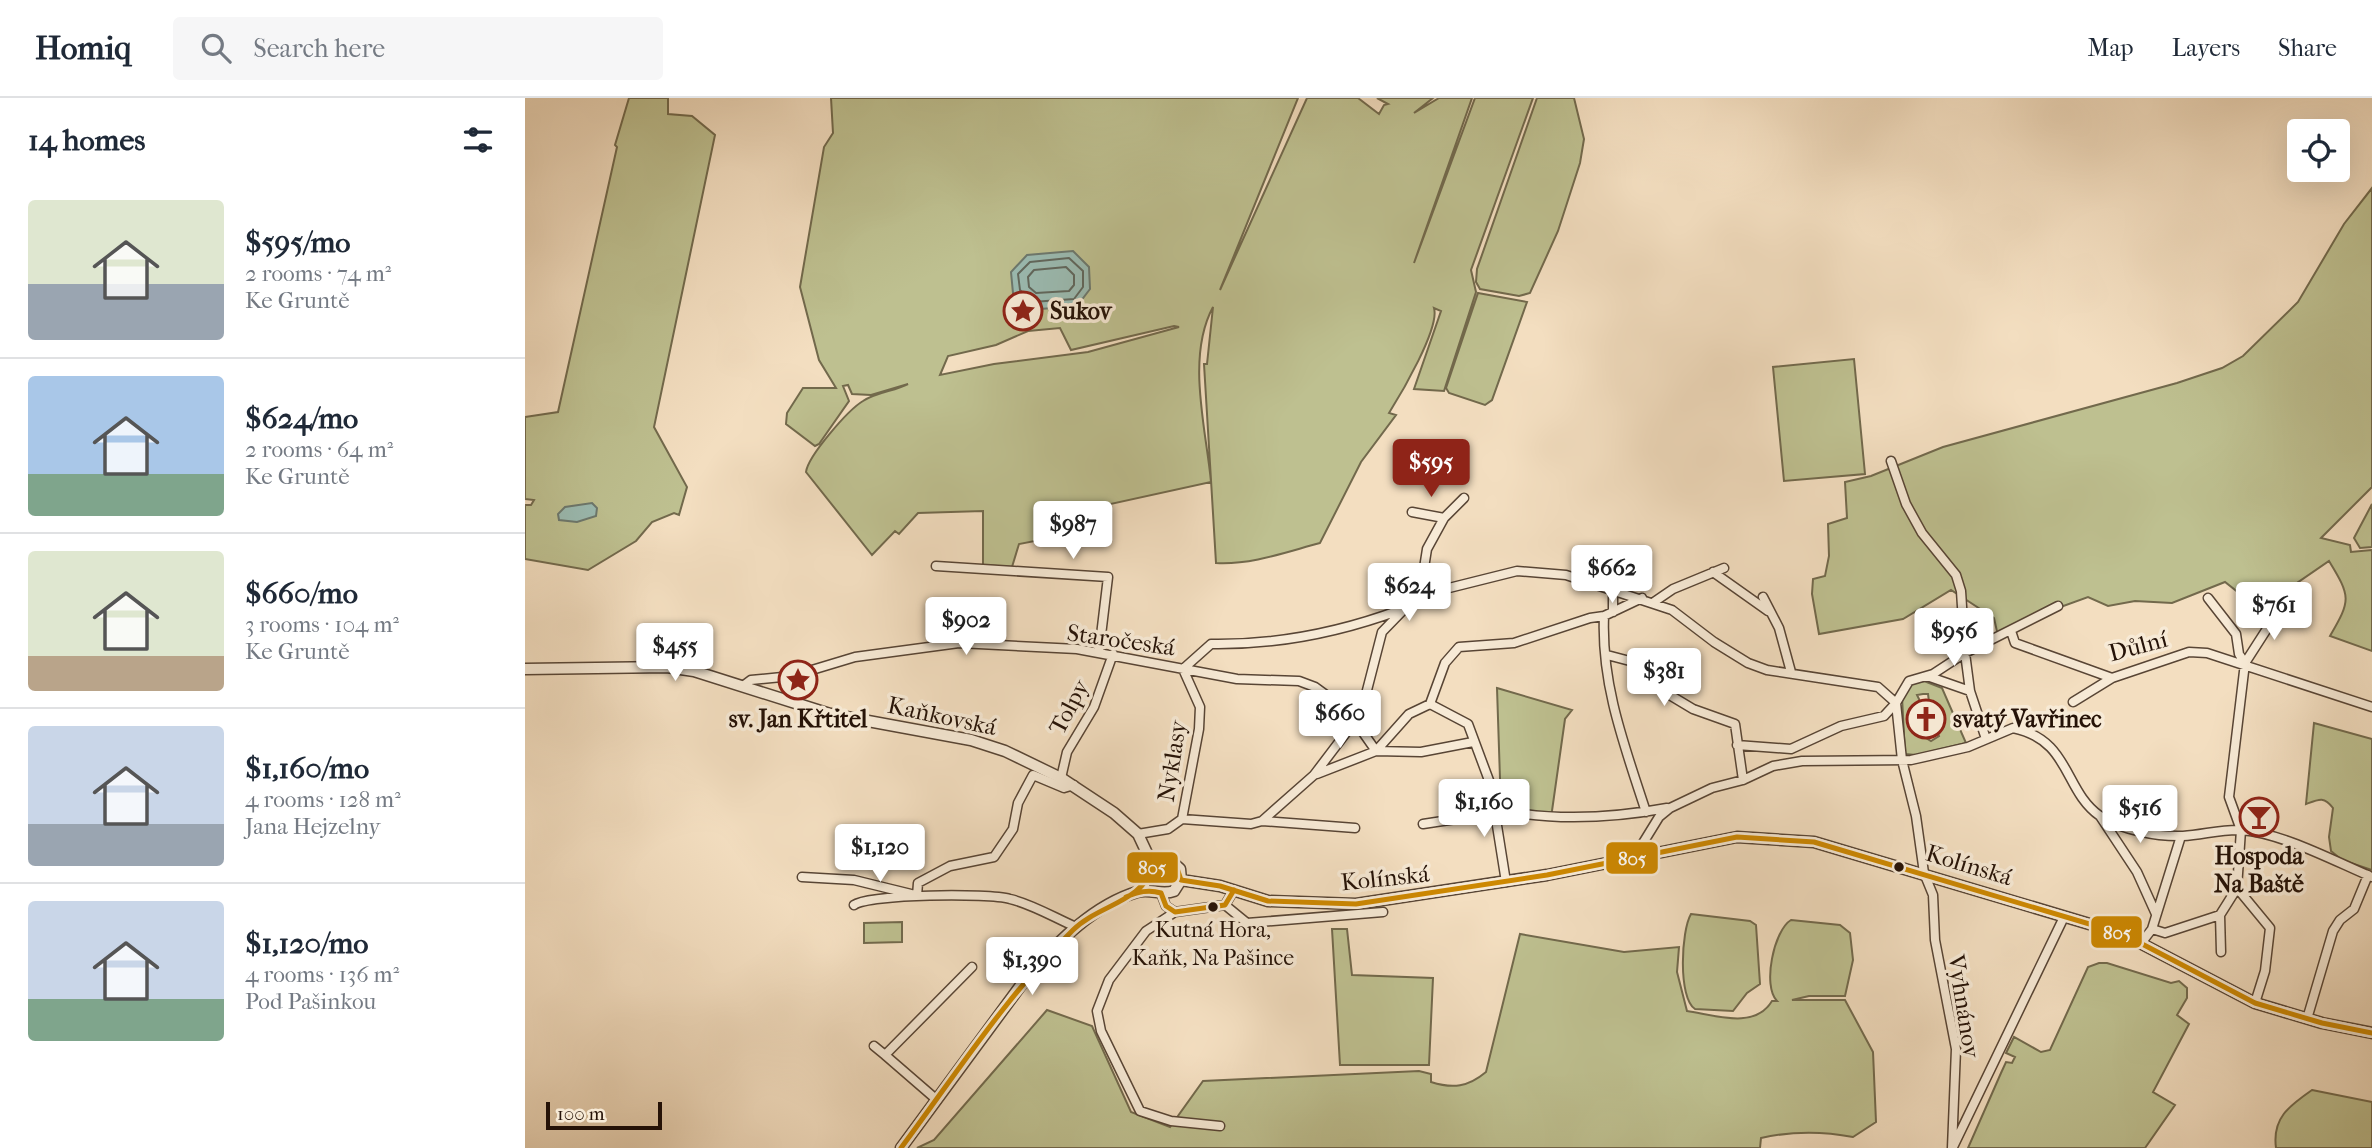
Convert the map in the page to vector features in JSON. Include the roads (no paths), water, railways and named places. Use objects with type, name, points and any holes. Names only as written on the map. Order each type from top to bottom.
[{"type":"street","points":[[1891,461],[1906,503],[1921,533],[1956,575],[1961,591],[1970,691],[1986,739]]},
{"type":"street","points":[[1417,596],[1427,549],[1444,518],[1464,498]]},
{"type":"street","points":[[1412,512],[1444,518]]},
{"type":"street","points":[[936,566],[1108,578],[1099,652]]},
{"type":"street","points":[[1654,602],[1724,568]]},
{"type":"street","points":[[1262,821],[1314,775],[1355,721],[1365,698],[1382,632],[1402,609],[1417,596],[1517,571],[1566,575],[1654,602],[1672,610],[1714,642],[1748,663],[1767,670],[1878,687],[1896,703]]},
{"type":"street","points":[[1713,572],[1771,613]]},
{"type":"street","points":[[1613,591],[1608,614],[1607,655],[1611,706],[1646,812]]},
{"type":"street","points":[[1763,597],[1784,643],[1791,672]]},
{"type":"street","points":[[1376,751],[1409,714],[1430,704],[1445,663],[1459,648],[1486,643],[1514,643],[1608,614],[1642,598]]},
{"type":"street","points":[[2208,598],[2236,634],[2239,654],[2245,663]]},
{"type":"street","points":[[1737,746],[1758,749],[1799,746],[1840,726],[1884,716],[1896,703],[1909,681],[1927,676],[1982,642],[2011,631],[2058,606]]},
{"type":"street","points":[[2221,952],[2220,915],[2237,888],[2241,830],[2229,797],[2245,663],[2281,607]]},
{"type":"street","name":"Staročeská","points":[[740,685],[751,680],[792,676],[855,657],[959,643],[996,643],[1039,649],[1099,652],[1183,670],[1211,644],[1287,641],[1375,619],[1402,609]]},
{"type":"street","points":[[1375,619],[1382,632]]},
{"type":"street","name":"Důlní","points":[[2011,631],[2015,643],[2112,678],[2189,652],[2207,653],[2245,663],[2372,707]]},
{"type":"street","name":"Tolpy","points":[[1061,778],[1067,752],[1094,707],[1113,654]]},
{"type":"street","points":[[1607,655],[1645,665],[1668,694],[1693,709],[1735,724],[1743,780]]},
{"type":"street","name":"Kaňkovská","points":[[525,669],[667,667],[740,685],[830,714],[971,740],[1005,751],[1074,785],[1138,834],[1157,864]]},
{"type":"street","points":[[2083,669],[2092,690]]},
{"type":"street","points":[[1183,670],[1237,679],[1299,681],[1334,699],[1355,721],[1376,751]]},
{"type":"street","name":"Nyklasy","points":[[1182,819],[1199,729],[1200,707],[1183,670]]},
{"type":"street","points":[[1927,676],[1970,691]]},
{"type":"street","points":[[2073,702],[2112,678]]},
{"type":"street","name":"Vyhnánov","points":[[1896,703],[1902,760],[1916,816],[1924,873],[1933,895],[1935,940],[1955,1049],[1952,1148]]},
{"type":"street","points":[[1430,704],[1468,724],[1497,812],[1506,882]]},
{"type":"street","points":[[1635,856],[1659,817],[1670,808],[1712,788],[1743,780],[1773,766],[1802,761],[1902,760],[1937,755],[2013,728],[2029,733],[2053,749],[2137,872],[2156,914]]},
{"type":"street","points":[[1314,775],[1376,751],[1421,752],[1473,742]]},
{"type":"street","points":[[1799,746],[1802,761]]},
{"type":"street","points":[[917,896],[918,883],[932,875],[950,866],[994,857],[1013,829],[1018,803],[1033,775],[1064,788],[1074,785]]},
{"type":"street","points":[[1423,824],[1497,812],[1555,817],[1646,812],[1670,808]]},
{"type":"street","points":[[2100,816],[2135,829],[2181,836],[2241,830],[2300,848],[2370,876],[2354,909],[2340,920],[2333,931],[2307,1019]]},
{"type":"street","points":[[1138,834],[1168,829],[1182,819],[1262,821],[1355,828]]},
{"type":"street","points":[[2142,942],[2152,929],[2181,836]]},
{"type":"street","name":"Kolínská","points":[[1181,880],[1234,890],[1268,901],[1356,904],[1506,882],[1705,842],[1761,837],[1814,842],[1924,873],[2142,942],[2255,1003],[2307,1019],[2372,1032]]},
{"type":"street","points":[[901,1148],[1030,973],[1076,927],[1102,909],[1140,891],[1157,864],[1177,865],[1181,880],[1174,891],[1140,891]]},
{"type":"street","points":[[802,877],[854,880],[917,896]]},
{"type":"street","points":[[1149,880],[1166,906],[1175,912]]},
{"type":"street","points":[[2237,888],[2270,928],[2265,971],[2255,1003]]},
{"type":"street","points":[[1225,905],[1234,890]]},
{"type":"street","points":[[854,905],[862,900],[917,896],[1009,898],[1076,927]]},
{"type":"street","points":[[1220,1126],[1171,1121],[1140,1111],[1101,1031],[1097,1011],[1099,1001],[1109,980],[1146,931],[1175,912],[1225,905],[1247,923],[1383,912]]},
{"type":"street","points":[[2152,929],[2165,933],[2220,915]]},
{"type":"street","name":"Vyhnánov","points":[[1952,1148],[2064,916]]},
{"type":"street","points":[[885,1055],[972,967]]},
{"type":"street","points":[[874,1046],[934,1103]]},
{"type":"water","points":[[1073,251],[1089,267],[1090,289],[1077,306],[1028,310],[1013,293],[1011,272],[1027,255]]},
{"type":"water","points":[[592,503],[597,508],[596,516],[577,522],[559,520],[558,514],[565,507]]},
{"type":"place","name":"Sukov","points":[[1023,311]]},
{"type":"place","name":"sv. Jan Křtitel","points":[[798,680]]},
{"type":"place","name":"svatý Vavřinec","points":[[1926,719]]},
{"type":"place","name":"Hospoda Na Baště","points":[[2259,817]]},
{"type":"place","name":"Kutná Hora, Kaňk, Na Pašince","points":[[1213,907]]}]
